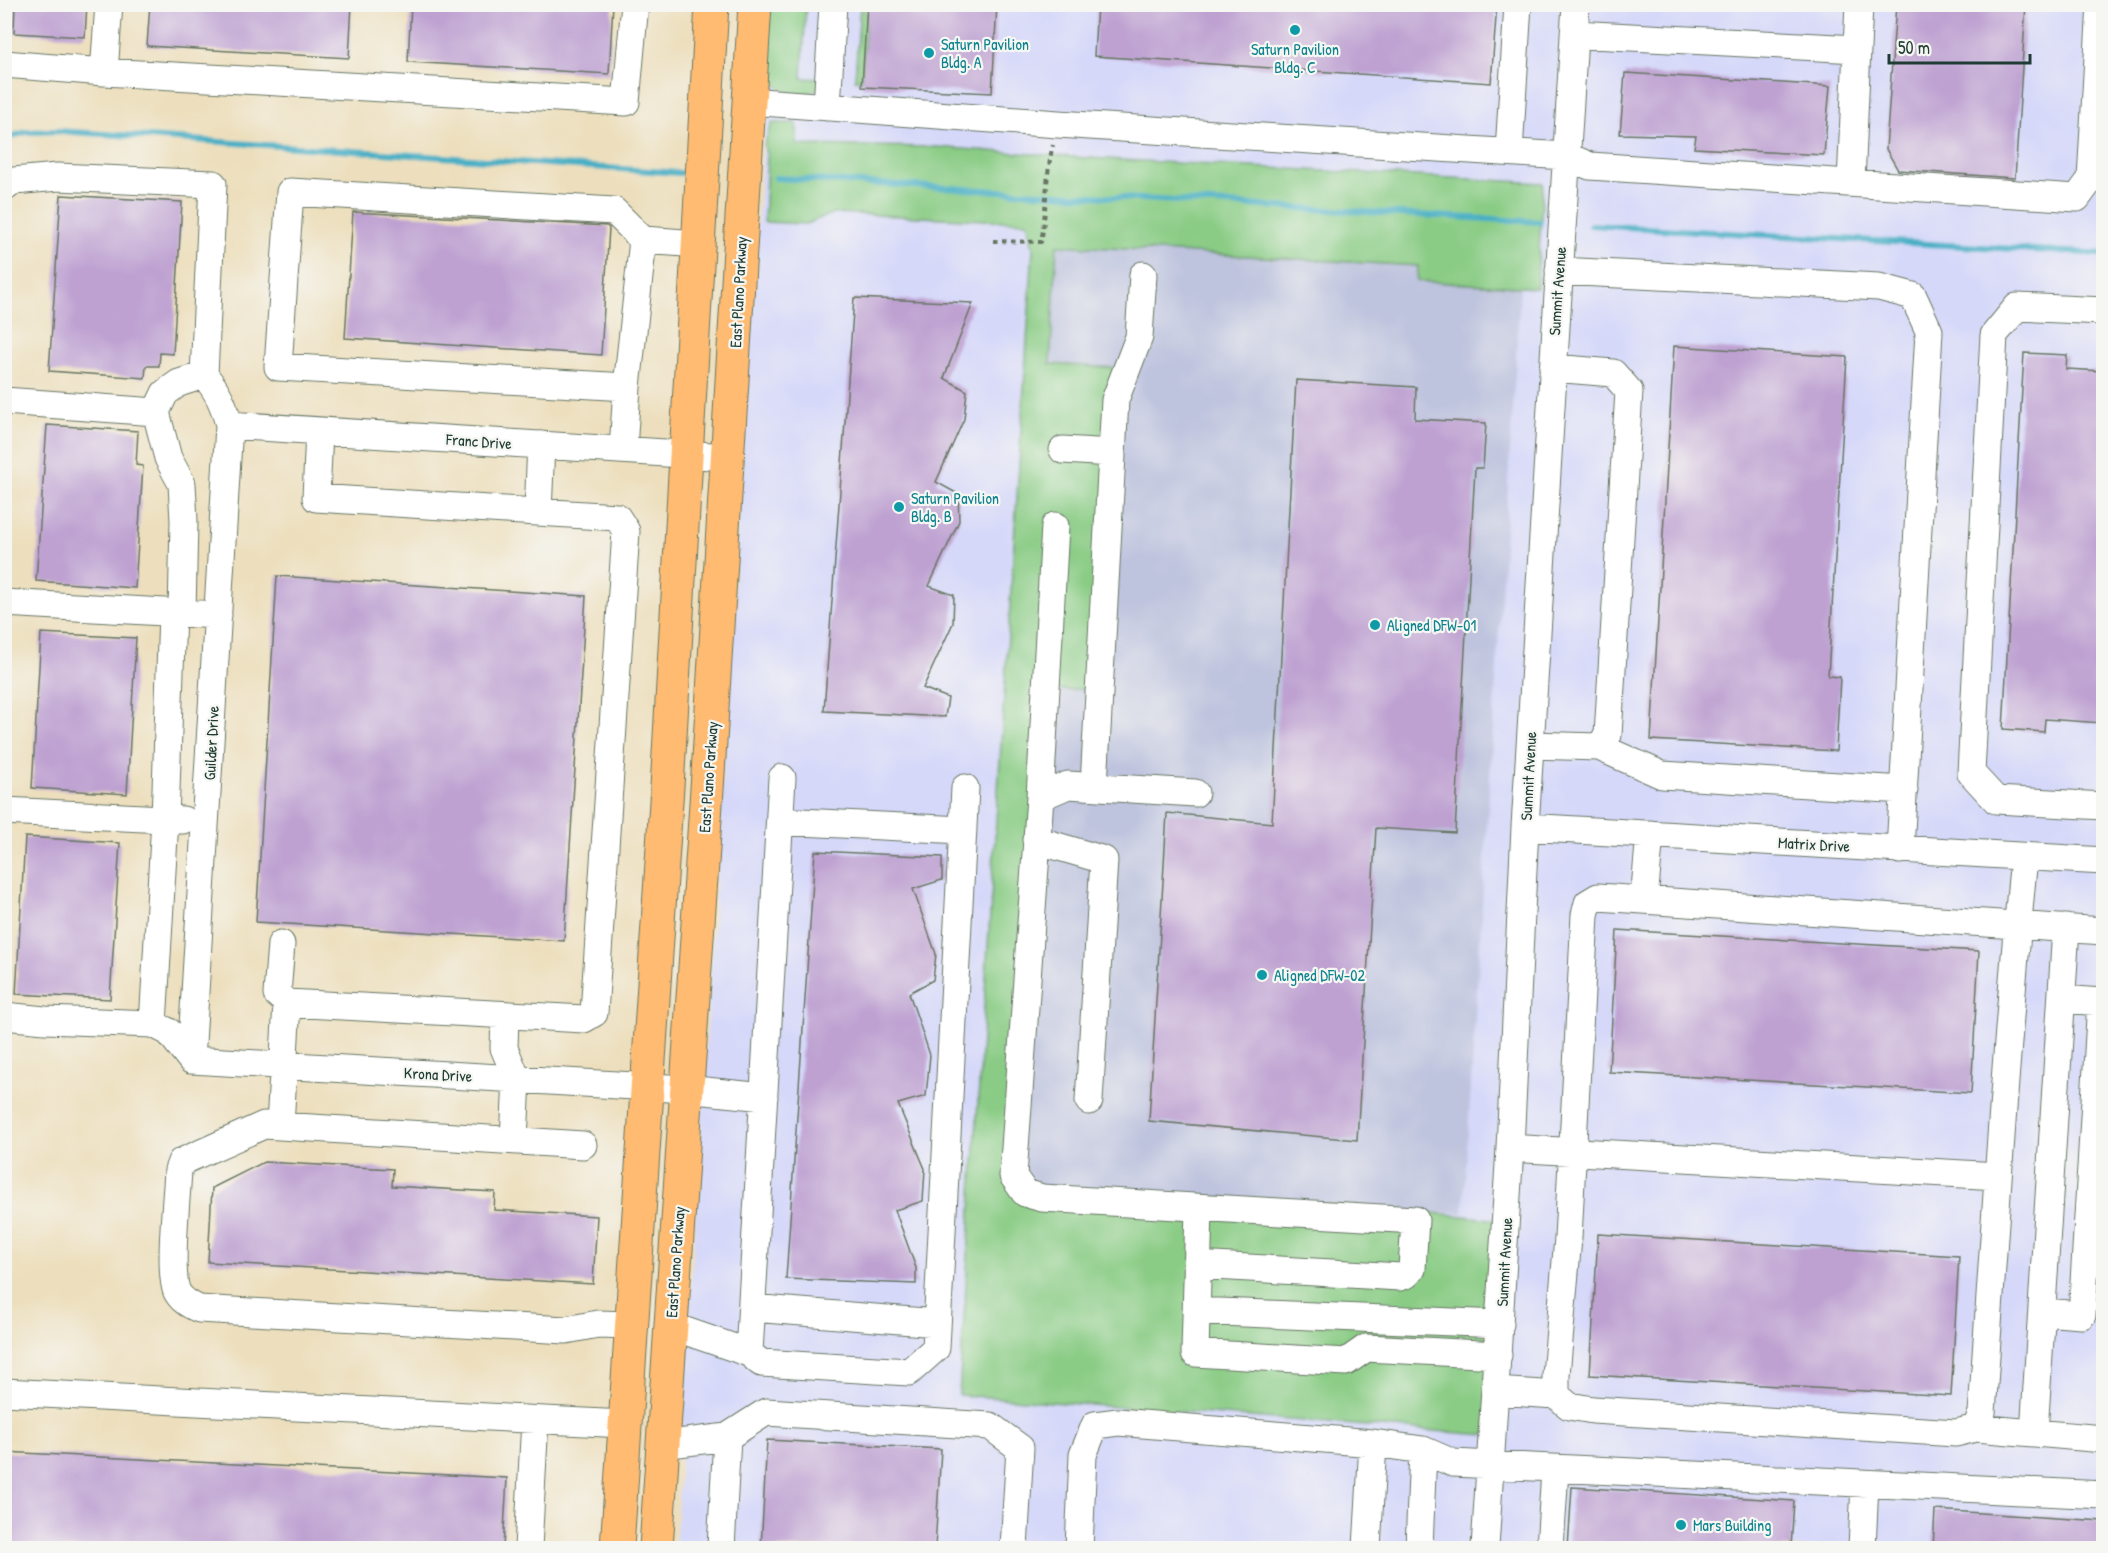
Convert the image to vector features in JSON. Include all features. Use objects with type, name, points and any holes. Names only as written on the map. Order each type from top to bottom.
[{"type":"main road","points":[[617,1548],[668,771],[712,4]]},
{"type":"main road","name":"East Plano Parkway","points":[[656,1548],[708,774],[755,4]]},
{"type":"main road","points":[[704,170],[745,172]]},
{"type":"main road","points":[[668,771],[708,774]]},
{"type":"main road","points":[[630,1324],[671,1326]]},
{"type":"street","points":[[104,72],[109,4]]},
{"type":"street","points":[[4,64],[104,72],[627,102],[635,4]]},
{"type":"street","points":[[826,107],[833,4]]},
{"type":"street","points":[[1509,152],[1518,4]]},
{"type":"street","name":"Summit Avenue","points":[[1485,1548],[1510,1148],[1525,827],[1576,4]]},
{"type":"street","points":[[1851,183],[1859,4]]},
{"type":"street","points":[[749,101],[1059,124],[1566,156],[1590,166],[2077,198],[2091,179],[2100,4]]},
{"type":"street","points":[[1574,34],[1857,49]]},
{"type":"street","points":[[4,188],[14,181],[58,177],[213,184],[204,375],[224,404],[229,425]]},
{"type":"street","points":[[627,387],[278,367],[290,192],[614,212],[643,240],[699,244]]},
{"type":"street","points":[[623,450],[627,387],[643,240]]},
{"type":"street","points":[[1559,271],[1879,287],[1913,296],[1929,331],[1900,849]]},
{"type":"street","points":[[1094,785],[1115,400],[1139,337],[1143,275]]},
{"type":"street","points":[[2103,311],[2017,307],[1994,335],[1971,773],[1996,800],[2103,806]]},
{"type":"street","points":[[1553,368],[1613,373],[1629,391],[1608,735],[1599,747]]},
{"type":"street","points":[[153,1024],[184,521],[182,484],[168,458],[156,412],[165,393],[179,383],[204,375]]},
{"type":"street","points":[[4,401],[156,412]]},
{"type":"street","name":"Franc Drive","points":[[229,425],[728,457]]},
{"type":"street","name":"Guilder Drive","points":[[191,1060],[229,425]]},
{"type":"street","points":[[281,944],[278,994],[287,1003],[584,1019],[594,1013],[626,531],[617,517],[316,498],[320,431]]},
{"type":"street","points":[[538,512],[541,445]]},
{"type":"street","points":[[1063,450],[1112,453]]},
{"type":"street","points":[[1055,526],[1040,797],[1013,1176],[1025,1193],[1042,1198],[1415,1220],[1412,1269],[1400,1277],[1197,1265]]},
{"type":"street","points":[[4,603],[218,615]]},
{"type":"street","points":[[1530,745],[1599,747],[1662,775],[1904,790]]},
{"type":"street","points":[[749,1353],[782,778]]},
{"type":"street","points":[[1040,797],[1068,785],[1195,792]]},
{"type":"street","points":[[671,1326],[749,1353],[761,1362],[909,1372],[936,1348],[965,788]]},
{"type":"street","points":[[4,811],[206,822]]},
{"type":"street","points":[[780,821],[963,830]]},
{"type":"street","name":"Matrix Drive","points":[[1525,827],[2103,861]]},
{"type":"street","points":[[1644,900],[1650,834]]},
{"type":"street","points":[[1036,840],[1104,860],[1089,1101]]},
{"type":"street","points":[[1976,1428],[1982,1413],[1998,1176],[2024,856]]},
{"type":"street","points":[[1556,1395],[1573,1151],[1585,915],[1588,903],[1598,897],[2103,931]]},
{"type":"street","points":[[2034,1434],[2066,928]]},
{"type":"street","points":[[2042,1312],[2082,1315],[2101,1002],[2062,999]]},
{"type":"street","points":[[280,1126],[287,1003]]},
{"type":"street","points":[[4,1016],[153,1024],[169,1032],[191,1060]]},
{"type":"street","points":[[505,1016],[504,1048],[517,1079],[514,1140]]},
{"type":"street","name":"Krona Drive","points":[[191,1060],[686,1089],[764,1097]]},
{"type":"street","points":[[583,1145],[264,1125],[181,1162],[178,1170],[174,1279],[181,1298],[199,1309],[566,1330],[598,1324],[630,1324]]},
{"type":"street","points":[[1510,1148],[1998,1176]]},
{"type":"street","points":[[1199,1209],[1195,1353],[1346,1362],[1366,1348],[1498,1355]]},
{"type":"street","points":[[752,1308],[937,1323]]},
{"type":"street","points":[[1196,1311],[1500,1324]]},
{"type":"street","points":[[1366,1348],[1367,1318]]},
{"type":"street","points":[[1438,1352],[1441,1322]]},
{"type":"street","points":[[1496,1391],[1556,1395],[1569,1407],[1593,1410],[1956,1433],[1976,1428],[2103,1439]]},
{"type":"street","points":[[4,1392],[624,1424]]},
{"type":"street","points":[[662,1445],[727,1437],[766,1412],[990,1426],[1020,1448],[1014,1548]]},
{"type":"street","points":[[528,1548],[535,1419]]},
{"type":"street","points":[[1079,1548],[1083,1455],[1095,1425],[1118,1422],[1373,1443],[1423,1450],[1453,1463],[1490,1466],[2103,1496]]},
{"type":"street","points":[[720,1548],[727,1437]]},
{"type":"street","points":[[1366,1548],[1373,1443]]},
{"type":"street","points":[[1419,1548],[1423,1450]]},
{"type":"street","points":[[1550,1548],[1555,1470]]},
{"type":"street","points":[[1862,1548],[1865,1484]]},
{"type":"path","points":[[993,241],[1041,242],[1048,166]]},
{"type":"shaded area","points":[[773,5],[2103,5],[2103,1548],[675,1548],[752,299]]},
{"type":"shaded area","points":[[1057,229],[1522,258],[1463,1213],[998,1184]]},
{"type":"green space","points":[[770,5],[806,5],[802,78],[820,79],[818,90],[802,94],[788,92],[775,85],[765,72]]},
{"type":"green space","points":[[860,5],[867,5],[862,80],[855,79]]},
{"type":"green space","points":[[772,123],[797,123],[797,145],[936,147],[1087,158],[1543,183],[1537,288],[1417,281],[1418,266],[1057,245],[1050,364],[1116,368],[1096,688],[1048,691],[1012,1185],[1416,1211],[1500,1220],[1486,1435],[959,1395],[1033,248],[1027,222],[833,213],[806,224],[764,222],[767,157],[764,145]]},
{"type":"building","points":[[15,4],[87,4],[85,37],[14,33]]},
{"type":"building","points":[[150,4],[352,4],[349,58],[147,46]]},
{"type":"building","points":[[411,4],[613,4],[609,74],[408,62]]},
{"type":"building","name":"Saturn Pavilion Bldg. A","points":[[867,4],[997,4],[992,93],[862,87]]},
{"type":"building","name":"Saturn Pavilion Bldg. C","points":[[1097,4],[1497,4],[1491,83],[1094,56]]},
{"type":"building","points":[[1896,4],[2026,4],[2015,178],[1898,170],[1886,149]]},
{"type":"building","points":[[1625,73],[1830,86],[1824,155],[1694,148],[1696,136],[1620,134]]},
{"type":"building","points":[[61,195],[182,202],[173,354],[160,353],[159,366],[146,366],[145,378],[49,371]]},
{"type":"building","points":[[353,212],[607,226],[609,228],[601,355],[345,338]]},
{"type":"building","name":"Saturn Pavilion Bldg. B","points":[[854,298],[973,303],[944,378],[967,391],[964,419],[936,482],[958,494],[959,521],[929,586],[954,595],[953,623],[923,688],[948,698],[945,717],[824,711]]},
{"type":"building","points":[[1674,346],[1847,357],[1828,676],[1840,677],[1836,751],[1651,740]]},
{"type":"building","points":[[2024,353],[2067,355],[2066,369],[2103,371],[2103,723],[2045,719],[2044,732],[2003,729]]},
{"type":"building","points":[[1296,380],[1416,387],[1415,419],[1486,423],[1483,468],[1475,468],[1455,833],[1376,828],[1357,1140],[1149,1121],[1167,813],[1272,823]]},
{"type":"building","points":[[47,425],[138,431],[136,465],[143,466],[135,588],[36,581]]},
{"type":"building","points":[[277,576],[586,596],[564,941],[256,922]]},
{"type":"building","points":[[41,633],[136,638],[127,794],[32,788]]},
{"type":"building","points":[[25,837],[120,843],[110,999],[16,994]]},
{"type":"building","points":[[815,851],[942,857],[942,880],[913,889],[936,954],[933,980],[909,993],[930,1055],[926,1096],[898,1104],[925,1169],[923,1201],[895,1210],[916,1268],[916,1284],[786,1279]]},
{"type":"building","points":[[1617,930],[1979,951],[1971,1093],[1609,1072]]},
{"type":"building","points":[[264,1162],[393,1169],[392,1186],[495,1192],[494,1210],[597,1216],[593,1284],[208,1262],[212,1188]]},
{"type":"building","points":[[1598,1234],[1959,1256],[1951,1396],[1590,1375]]},
{"type":"building","points":[[767,1440],[941,1449],[935,1548],[761,1548]]},
{"type":"building","points":[[4,1452],[507,1478],[503,1548],[4,1548]]},
{"type":"building","name":"Mars Building","points":[[1572,1487],[1794,1501],[1791,1548],[1568,1548]]},
{"type":"building","points":[[1935,1510],[2103,1521],[2103,1548],[1933,1548]]},
{"type":"waterway","points":[[4,139],[26,132],[58,131],[680,173]]},
{"type":"waterway","points":[[776,178],[1540,222]]},
{"type":"waterway","points":[[1591,225],[2104,254]]},
{"type":"place","name":"Saturn Pavilion Bldg. C","points":[[1295,30]]},
{"type":"place","name":"Saturn Pavilion Bldg. A","points":[[929,53]]},
{"type":"place","name":"Saturn Pavilion Bldg. B","points":[[899,507]]},
{"type":"place","name":"Aligned DFW-01","points":[[1375,625]]},
{"type":"place","name":"Aligned DFW-02","points":[[1262,975]]},
{"type":"place","name":"Mars Building","points":[[1681,1525]]}]
